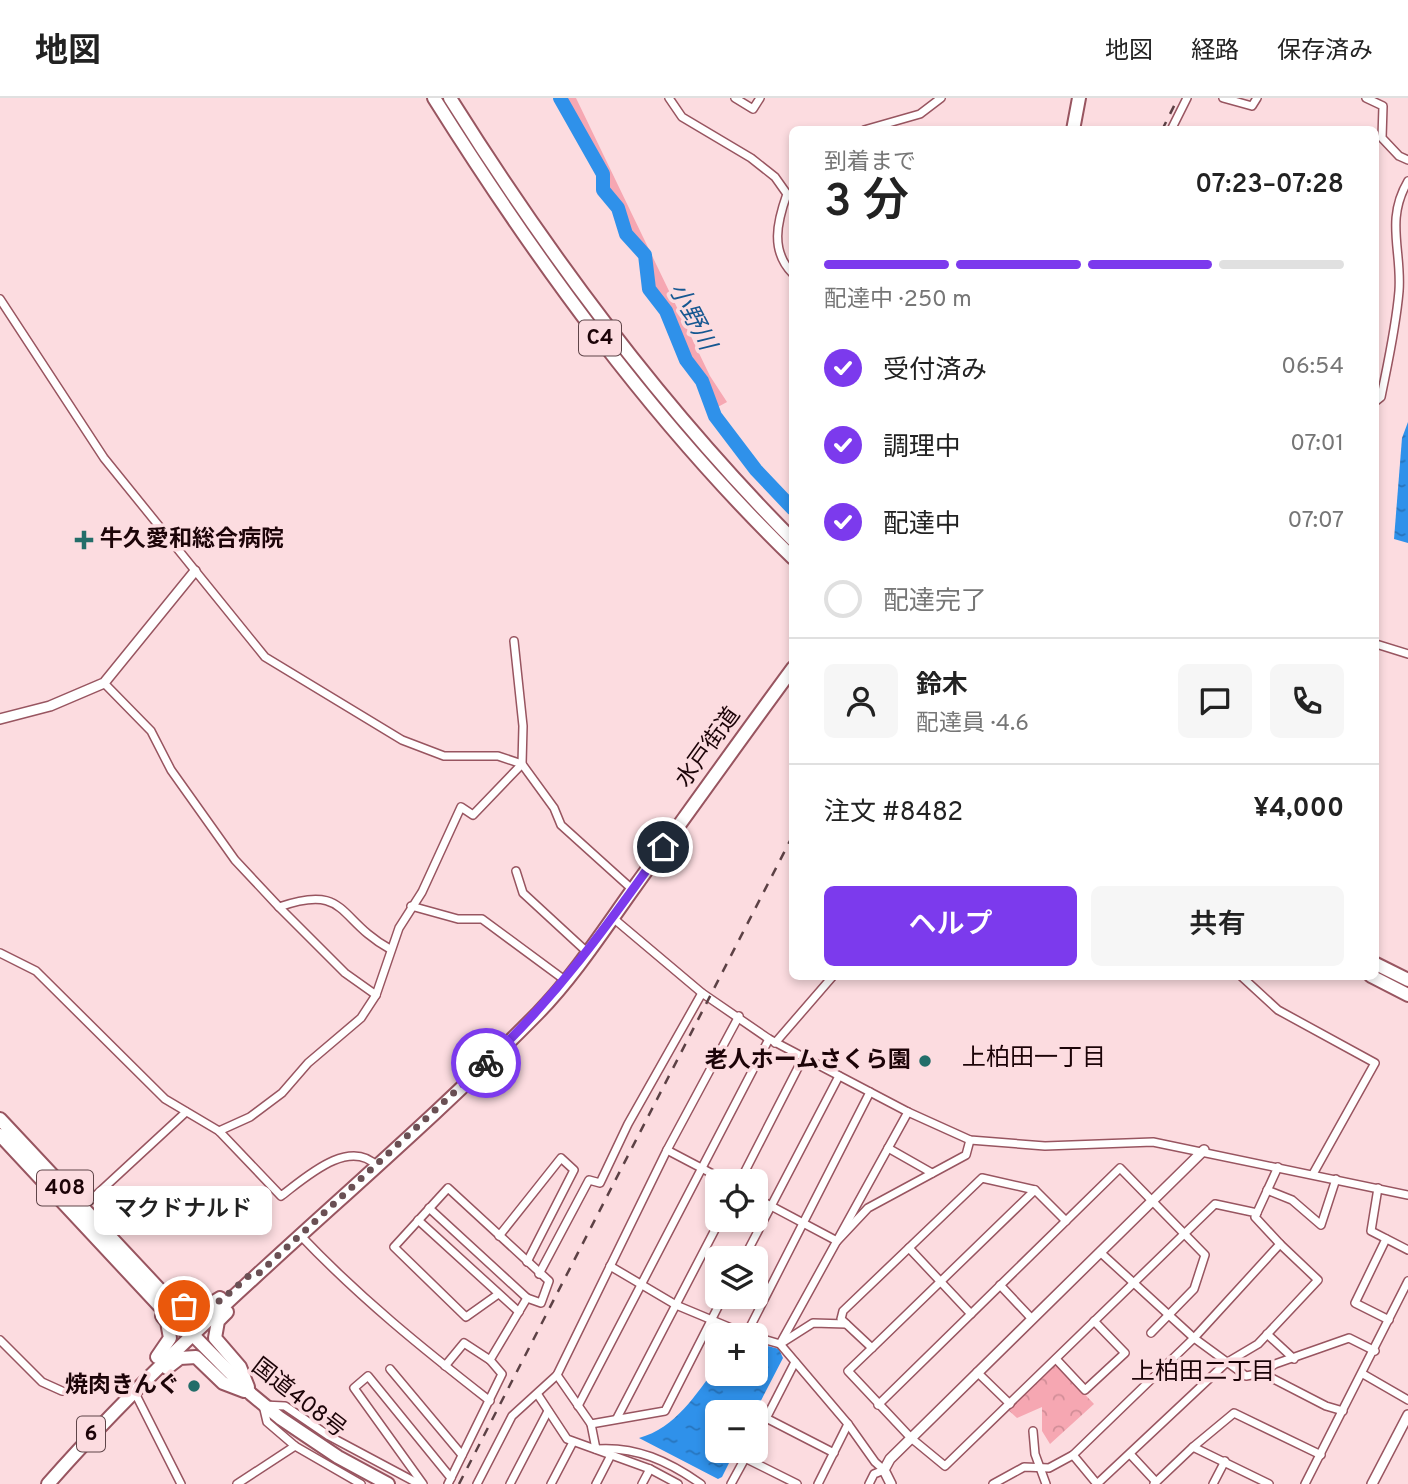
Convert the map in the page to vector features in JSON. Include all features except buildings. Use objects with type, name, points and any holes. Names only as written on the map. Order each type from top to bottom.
[{"type":"highway","name":"C4","points":[[434,98],[519,227],[631,377],[707,468],[789,554]]},
{"type":"highway","name":"C4","points":[[450,98],[530,219],[643,371],[693,432],[789,536]]},
{"type":"highway","points":[[1074,126],[1080,98]]},
{"type":"highway","name":"水戸街道","points":[[48,1484],[138,1386],[192,1334],[377,1166],[540,1012],[633,890],[789,674]]},
{"type":"highway","points":[[1379,966],[1408,980]]},
{"type":"highway","points":[[1379,980],[1408,995]]},
{"type":"highway","name":"408","points":[[0,1119],[78,1211]]},
{"type":"highway","name":"408","points":[[0,1135],[78,1211],[138,1275],[190,1322],[192,1334]]},
{"type":"highway","points":[[138,1275],[157,1278],[187,1308],[199,1311],[210,1306],[250,1275],[258,1274]]},
{"type":"highway","points":[[138,1275],[170,1329],[169,1344],[147,1367],[138,1386]]},
{"type":"highway","points":[[242,1289],[233,1307],[218,1321],[215,1332],[216,1342],[240,1367],[251,1394]]},
{"type":"highway","name":"国道408号","points":[[192,1334],[263,1405],[361,1470],[388,1484]]},
{"type":"highway","points":[[138,1386],[158,1378],[180,1358],[196,1357],[223,1383],[251,1394]]},
{"type":"street","points":[[669,98],[682,117],[751,158],[787,194],[780,214],[779,257],[789,269]]},
{"type":"street","points":[[735,98],[753,109],[760,98]]},
{"type":"street","points":[[878,126],[920,114],[941,98]]},
{"type":"street","points":[[1173,126],[1187,98]]},
{"type":"street","points":[[1223,98],[1252,106],[1257,98]]},
{"type":"street","points":[[1366,98],[1383,106],[1382,138],[1399,156],[1408,160]]},
{"type":"street","points":[[1379,399],[1392,346],[1399,276],[1394,226],[1400,197],[1408,181]]},
{"type":"street","points":[[1399,276],[1408,277]]},
{"type":"street","points":[[0,299],[104,458],[265,657],[402,740],[444,756],[498,756],[522,764],[554,808],[561,825],[633,890]]},
{"type":"street","points":[[0,719],[50,706],[104,683],[195,571]]},
{"type":"street","points":[[219,1131],[250,1117],[282,1093],[308,1063],[361,1018],[376,995],[390,948],[411,906],[422,892],[461,807],[473,815],[522,764],[523,726],[514,641]]},
{"type":"street","points":[[1379,645],[1408,654]]},
{"type":"street","points":[[104,683],[151,731],[171,770],[235,860],[345,973],[376,995]]},
{"type":"street","points":[[516,871],[523,893],[587,952]]},
{"type":"street","points":[[279,907],[302,899],[324,897],[337,905],[369,937],[390,948]]},
{"type":"street","points":[[411,906],[457,919],[482,919],[566,981]]},
{"type":"street","points":[[612,918],[702,993],[772,1041],[908,1112],[970,1140],[1045,1146],[1153,1142],[1204,1150],[1408,1195]]},
{"type":"street","points":[[0,953],[36,971],[165,1099],[219,1131],[281,1196],[318,1169],[349,1155],[370,1159],[377,1166]]},
{"type":"street","points":[[578,1406],[772,1041],[829,980]]},
{"type":"street","points":[[1245,980],[1278,1010],[1375,1063],[1313,1174]]},
{"type":"street","points":[[540,1274],[589,1180],[600,1183],[628,1124],[702,993]]},
{"type":"street","points":[[477,1484],[512,1416],[557,1375],[667,1150],[739,1016]]},
{"type":"street","points":[[746,1169],[803,1058]]},
{"type":"street","points":[[750,1246],[839,1076]]},
{"type":"street","points":[[753,1323],[870,1092]]},
{"type":"street","points":[[78,1211],[186,1112]]},
{"type":"street","points":[[780,1343],[908,1112]]},
{"type":"street","points":[[837,1241],[867,1208],[966,1155],[970,1140]]},
{"type":"street","points":[[888,1148],[932,1173]]},
{"type":"street","points":[[667,1150],[703,1169]]},
{"type":"street","points":[[869,1484],[874,1474],[884,1470],[887,1463],[911,1437],[1204,1150]]},
{"type":"street","points":[[499,1236],[561,1158],[574,1170],[527,1262]]},
{"type":"street","points":[[1073,1455],[1097,1484],[1226,1363],[1258,1344],[1318,1280],[1255,1217],[1278,1167]]},
{"type":"street","points":[[878,1405],[1121,1168],[1205,1255],[1194,1289],[1150,1333]]},
{"type":"street","points":[[872,1348],[841,1319],[844,1311],[982,1178],[1035,1190],[1066,1221]]},
{"type":"street","points":[[1267,1191],[1292,1200],[1321,1225],[1336,1179]]},
{"type":"street","points":[[429,1208],[527,1298],[541,1303],[549,1282],[447,1188],[418,1220],[394,1247],[466,1317],[497,1295]]},
{"type":"street","points":[[1378,1188],[1371,1231],[1408,1250]]},
{"type":"street","points":[[1035,1190],[848,1371],[878,1405],[945,1466],[1214,1203],[1257,1213]]},
{"type":"street","points":[[768,1204],[837,1241]]},
{"type":"street","points":[[418,1220],[497,1295],[519,1312]]},
{"type":"street","points":[[617,1418],[714,1232]]},
{"type":"street","points":[[300,1235],[349,1287],[491,1401]]},
{"type":"street","points":[[1386,1239],[1355,1303],[1389,1320]]},
{"type":"street","points":[[993,1484],[1008,1481],[1024,1467],[1041,1470],[1060,1465],[1073,1455],[1194,1338],[1280,1244]]},
{"type":"street","points":[[909,1248],[971,1314]]},
{"type":"street","points":[[1101,1253],[1194,1338],[1246,1376],[1262,1373],[1275,1364],[1349,1338],[1375,1351]]},
{"type":"street","points":[[610,1266],[641,1287],[713,1323]]},
{"type":"street","points":[[1306,1484],[1408,1281]]},
{"type":"street","points":[[1000,1285],[1032,1320]]},
{"type":"street","points":[[490,1360],[527,1298]]},
{"type":"street","points":[[592,1424],[665,1411],[717,1309]]},
{"type":"street","points":[[1056,1359],[1085,1391],[1125,1353],[1094,1321]]},
{"type":"street","points":[[780,1343],[813,1323],[847,1324]]},
{"type":"street","points":[[1267,1334],[1294,1359]]},
{"type":"street","points":[[0,1340],[42,1382],[62,1391]]},
{"type":"street","points":[[768,1340],[780,1343],[848,1424],[875,1462],[884,1470],[891,1484]]},
{"type":"street","points":[[421,1484],[354,1388],[368,1376],[449,1481],[491,1401],[502,1374],[490,1360],[464,1343],[445,1366]]},
{"type":"street","points":[[768,1414],[795,1362]]},
{"type":"street","points":[[390,1369],[462,1455]]},
{"type":"street","points":[[978,1373],[1010,1404]]},
{"type":"street","points":[[1262,1373],[1326,1406],[1343,1411]]},
{"type":"street","points":[[1363,1374],[1408,1400]]},
{"type":"street","points":[[557,1375],[592,1424],[596,1450]]},
{"type":"street","points":[[138,1386],[181,1484]]},
{"type":"street","points":[[538,1395],[567,1439],[650,1469],[678,1484]]},
{"type":"street","points":[[360,1484],[295,1446],[267,1423],[263,1405],[285,1406],[339,1442],[421,1484]]},
{"type":"street","points":[[510,1484],[548,1411]]},
{"type":"street","points":[[1130,1454],[1155,1483],[1234,1413],[1321,1454]]},
{"type":"street","points":[[1372,1484],[1408,1415]]},
{"type":"street","points":[[768,1419],[834,1453]]},
{"type":"street","points":[[818,1484],[848,1424]]},
{"type":"street","points":[[1033,1432],[1046,1484]]},
{"type":"street","points":[[551,1484],[573,1442]]},
{"type":"street","points":[[237,1484],[295,1446]]},
{"type":"street","points":[[596,1450],[622,1447],[672,1464],[701,1484]]},
{"type":"street","points":[[1194,1447],[1269,1484]]},
{"type":"street","points":[[596,1484],[611,1455]]},
{"type":"street","points":[[1213,1484],[1225,1461]]},
{"type":"street","points":[[731,1484],[742,1463]]},
{"type":"street","points":[[762,1463],[797,1484]]},
{"type":"street","points":[[642,1484],[650,1469]]},
{"type":"green space","points":[[564,98],[576,98],[710,376],[727,402],[716,408],[705,377],[685,347],[669,311],[651,289],[649,257],[633,241],[619,205],[610,199],[604,172],[574,123]]},
{"type":"green space","points":[[1051,1364],[1056,1364],[1094,1404],[1050,1444],[1042,1431],[1042,1407],[1017,1418],[1006,1408]]},
{"type":"water","points":[[1408,422],[1408,543],[1394,539],[1402,438]]},
{"type":"water","points":[[768,1346],[779,1349],[783,1358],[761,1400],[705,1400],[705,1463],[729,1463],[722,1477],[718,1479],[639,1438],[664,1426],[693,1398],[705,1382],[705,1386],[768,1386]]},
{"type":"waterway","name":"小野川","points":[[560,98],[603,174],[603,190],[618,208],[626,234],[645,255],[649,289],[666,311],[686,360],[702,381],[715,416],[756,470],[789,505]]},
{"type":"railway","points":[[1164,126],[1178,98]]},
{"type":"railway","points":[[459,1484],[789,843]]},
{"type":"way so far","points":[[184,1306],[192,1310],[204,1310],[250,1275],[258,1274],[486,1063]]},
{"type":"place","name":"牛久愛和総合病院","points":[[84,540]]},
{"type":"place","name":"老人ホームさくら園","points":[[925,1061]]},
{"type":"place","name":"マクドナルド","points":[[184,1306]]},
{"type":"place","name":"焼肉きんぐ","points":[[194,1386]]},
{"type":"district","name":"上柏田一丁目","points":[[1034,1059]]},
{"type":"district","name":"上柏田二丁目","points":[[1203,1373]]},
{"type":"route","points":[[486,1063],[540,1012],[566,981],[663,847]]}]
